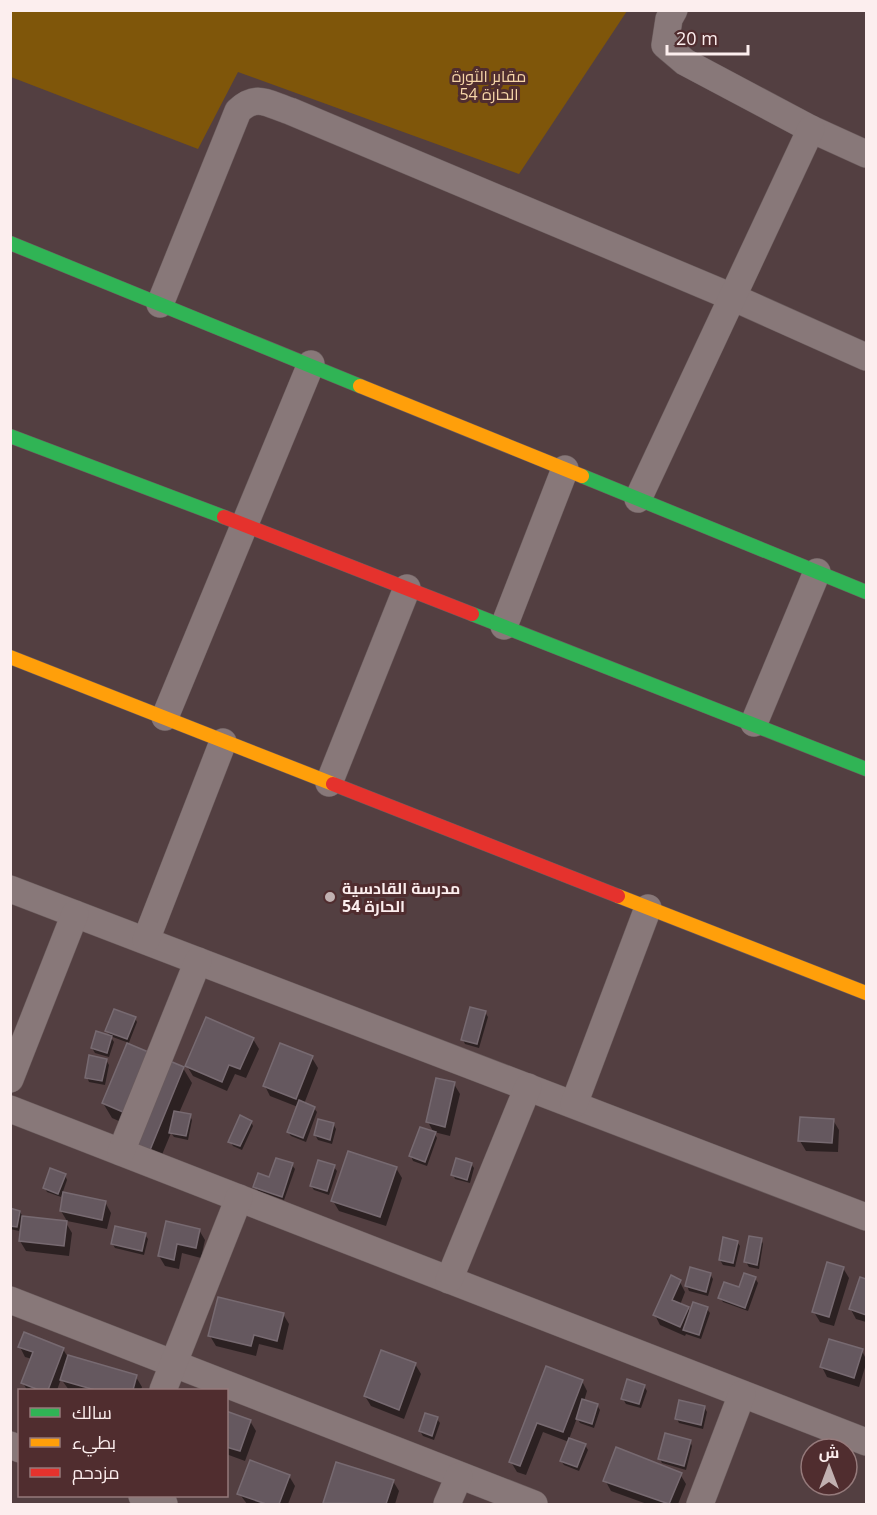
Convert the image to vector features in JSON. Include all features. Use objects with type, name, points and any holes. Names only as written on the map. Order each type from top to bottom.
[{"type":"street","points":[[674,10],[669,19],[665,45],[685,62],[811,129],[867,154]]},
{"type":"street","points":[[160,304],[238,111],[248,102],[256,100],[290,111],[732,297],[867,357]]},
{"type":"street","points":[[638,499],[811,129]]},
{"type":"street","points":[[10,243],[867,592]]},
{"type":"street","points":[[165,717],[311,364]]},
{"type":"street","points":[[10,436],[243,524],[867,769]]},
{"type":"street","points":[[504,626],[565,469]]},
{"type":"street","points":[[753,723],[817,572]]},
{"type":"street","points":[[329,783],[406,588]]},
{"type":"street","points":[[10,657],[867,993]]},
{"type":"street","points":[[146,940],[224,742]]},
{"type":"street","points":[[10,889],[867,1217]]},
{"type":"street","points":[[574,1104],[648,908]]},
{"type":"street","points":[[10,1080],[75,914]]},
{"type":"street","points":[[121,1152],[198,961]]},
{"type":"street","points":[[449,1280],[528,1087]]},
{"type":"street","points":[[10,1109],[867,1442]]},
{"type":"street","points":[[163,1389],[239,1198]]},
{"type":"street","points":[[10,1300],[534,1504]]},
{"type":"street","points":[[700,1504],[742,1394]]},
{"type":"street","points":[[447,1504],[459,1476]]},
{"type":"street","points":[[145,1497],[164,1504]]},
{"type":"green space","name":"مقابر الثورة الحارة 54","points":[[10,11],[627,11],[519,174],[238,72],[198,149],[11,77]]},
{"type":"building","points":[[470,1007],[486,1011],[477,1044],[461,1040]]},
{"type":"building","points":[[114,1009],[136,1017],[127,1039],[105,1031]]},
{"type":"building","points":[[206,1017],[254,1038],[240,1069],[229,1065],[222,1082],[185,1066]]},
{"type":"building","points":[[96,1031],[112,1036],[107,1053],[91,1048]]},
{"type":"building","points":[[127,1043],[184,1067],[148,1155],[119,1142],[130,1115],[102,1103]]},
{"type":"building","points":[[280,1043],[313,1056],[296,1099],[263,1086]]},
{"type":"building","points":[[89,1055],[107,1059],[102,1081],[85,1078]]},
{"type":"building","points":[[436,1078],[455,1082],[445,1127],[426,1122]]},
{"type":"building","points":[[299,1100],[315,1107],[303,1138],[287,1132]]},
{"type":"building","points":[[174,1111],[191,1114],[186,1136],[169,1133]]},
{"type":"building","points":[[240,1115],[252,1121],[240,1146],[228,1142]]},
{"type":"building","points":[[800,1117],[834,1119],[832,1143],[798,1141]]},
{"type":"building","points":[[318,1119],[334,1123],[330,1140],[314,1135]]},
{"type":"building","points":[[420,1127],[436,1132],[425,1162],[409,1156]]},
{"type":"building","points":[[348,1151],[397,1167],[380,1217],[331,1201]]},
{"type":"building","points":[[276,1158],[293,1163],[282,1197],[253,1187],[258,1173],[269,1177]]},
{"type":"building","points":[[456,1158],[472,1163],[467,1180],[451,1175]]},
{"type":"building","points":[[318,1160],[335,1165],[327,1191],[310,1186]]},
{"type":"building","points":[[50,1168],[66,1174],[58,1194],[43,1188]]},
{"type":"building","points":[[63,1192],[106,1201],[102,1220],[60,1211]]},
{"type":"building","points":[[10,1208],[20,1211],[17,1227],[10,1226]]},
{"type":"building","points":[[22,1216],[67,1221],[64,1246],[19,1241]]},
{"type":"building","points":[[166,1221],[200,1229],[196,1248],[177,1244],[174,1260],[158,1256]]},
{"type":"building","points":[[115,1226],[146,1233],[142,1251],[111,1244]]},
{"type":"building","points":[[749,1236],[762,1238],[757,1265],[744,1262]]},
{"type":"building","points":[[723,1237],[738,1241],[733,1263],[719,1260]]},
{"type":"building","points":[[827,1262],[844,1267],[829,1317],[812,1312]]},
{"type":"building","points":[[690,1267],[711,1273],[706,1292],[685,1286]]},
{"type":"building","points":[[744,1273],[756,1277],[745,1308],[718,1298],[724,1282],[739,1287]]},
{"type":"building","points":[[671,1275],[681,1280],[672,1300],[689,1307],[680,1327],[653,1315]]},
{"type":"building","points":[[860,1277],[866,1279],[866,1315],[849,1309]]},
{"type":"building","points":[[218,1297],[284,1313],[277,1341],[254,1335],[251,1346],[208,1336]]},
{"type":"building","points":[[693,1302],[708,1307],[699,1335],[683,1330]]},
{"type":"building","points":[[24,1332],[64,1348],[48,1389],[36,1389],[21,1383],[33,1352],[18,1347]]},
{"type":"building","points":[[829,1339],[863,1349],[854,1378],[820,1367]]},
{"type":"building","points":[[381,1350],[416,1363],[399,1410],[364,1396]]},
{"type":"building","points":[[68,1355],[137,1375],[133,1389],[92,1389],[60,1380]]},
{"type":"building","points":[[546,1366],[583,1380],[563,1432],[537,1423],[520,1466],[509,1462]]},
{"type":"building","points":[[627,1379],[645,1385],[639,1404],[621,1399]]},
{"type":"building","points":[[582,1399],[598,1404],[592,1424],[576,1419]]},
{"type":"building","points":[[679,1400],[705,1406],[701,1425],[675,1419]]},
{"type":"building","points":[[228,1412],[251,1420],[240,1451],[228,1448]]},
{"type":"building","points":[[425,1413],[438,1417],[432,1436],[419,1431]]},
{"type":"building","points":[[665,1433],[691,1440],[684,1466],[658,1459]]},
{"type":"building","points":[[569,1438],[586,1444],[577,1467],[560,1461]]},
{"type":"building","points":[[616,1447],[682,1473],[669,1504],[603,1481]]},
{"type":"building","points":[[250,1460],[290,1475],[279,1504],[266,1504],[237,1494]]},
{"type":"building","points":[[336,1462],[394,1480],[386,1504],[323,1503]]},
{"type":"traffic: fast","points":[[10,243],[360,386]]},
{"type":"traffic: fast","points":[[10,436],[224,517]]},
{"type":"traffic: fast","points":[[582,476],[866,592]]},
{"type":"traffic: fast","points":[[472,614],[866,769]]},
{"type":"traffic: slow","points":[[360,386],[582,476]]},
{"type":"traffic: slow","points":[[10,657],[333,784]]},
{"type":"traffic: slow","points":[[618,896],[866,993]]},
{"type":"traffic: jam","points":[[224,517],[472,614]]},
{"type":"traffic: jam","points":[[333,784],[618,896]]},
{"type":"place","name":"مدرسة القادسية الحارة 54","points":[[330,897]]}]
